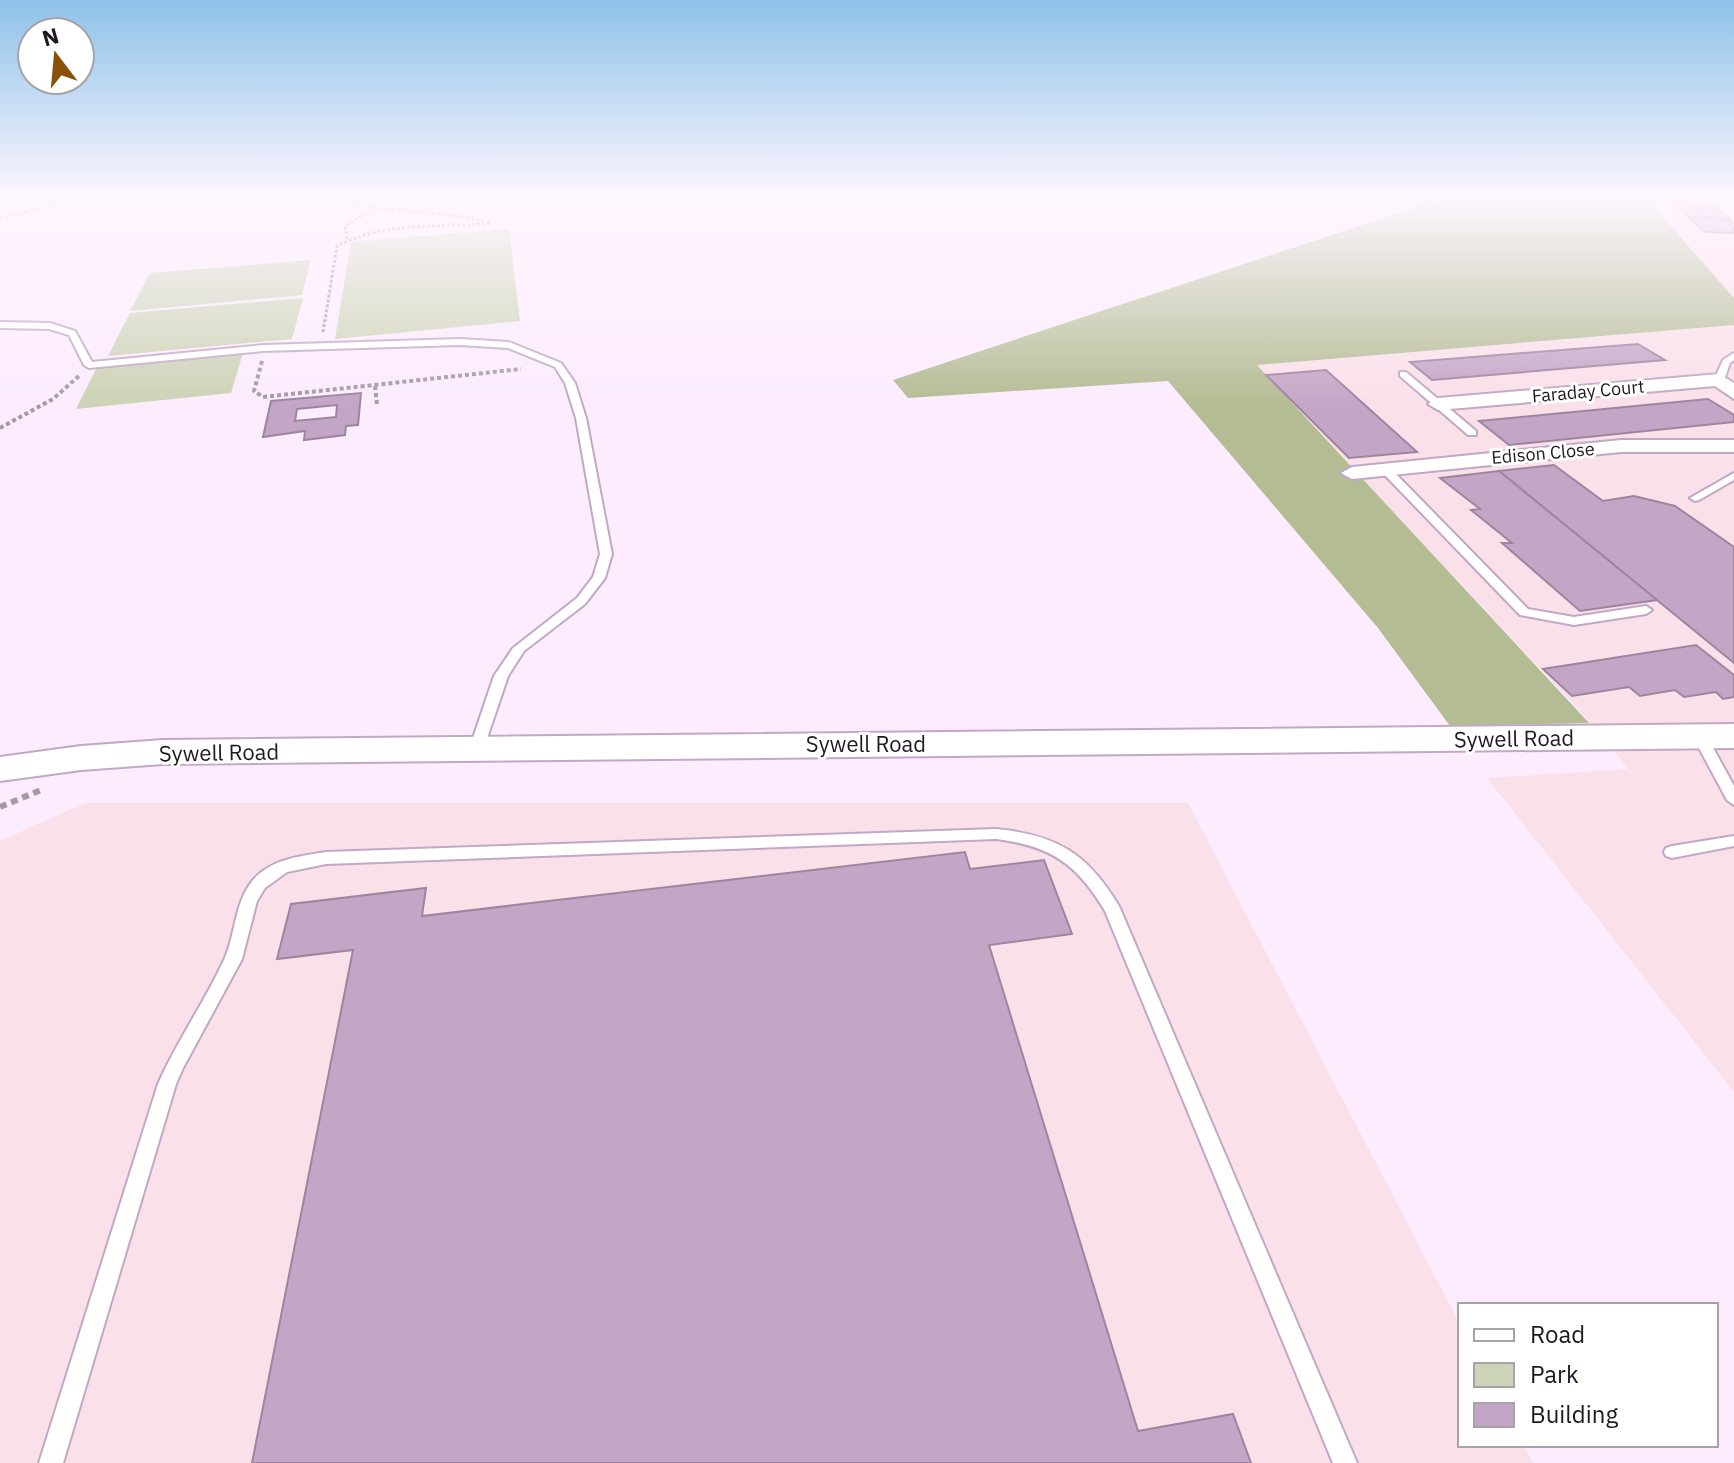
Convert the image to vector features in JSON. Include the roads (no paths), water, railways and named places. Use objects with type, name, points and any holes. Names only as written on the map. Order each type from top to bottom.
[{"type":"street","name":"Faraday Court","points":[[1438,404],[1727,386]]},
{"type":"street","name":"Edison Close","points":[[1352,473],[1621,446],[1734,446]]},
{"type":"street","name":"Sywell Road","points":[[0,769],[81,758],[163,752],[1716,735]]},
{"type":"lane","points":[[0,325],[50,326],[72,333],[89,365],[263,348],[460,342],[509,345],[558,365],[570,383],[581,418],[606,554],[599,578],[581,601],[519,648],[501,676],[477,747]]},
{"type":"lane","points":[[1727,386],[1726,362],[1734,356]]},
{"type":"lane","points":[[1403,374],[1472,433]]},
{"type":"lane","points":[[1384,468],[1524,612],[1574,621],[1646,610]]},
{"type":"lane","points":[[1695,498],[1734,476]]},
{"type":"lane","points":[[1716,735],[1734,800]]},
{"type":"lane","points":[[51,1463],[167,1084],[182,1049],[234,957],[251,897],[259,884],[273,872],[303,861],[326,858],[996,834],[1036,838],[1071,856],[1094,880],[1113,910],[1345,1463]]},
{"type":"lane","points":[[1672,852],[1734,841]]}]
